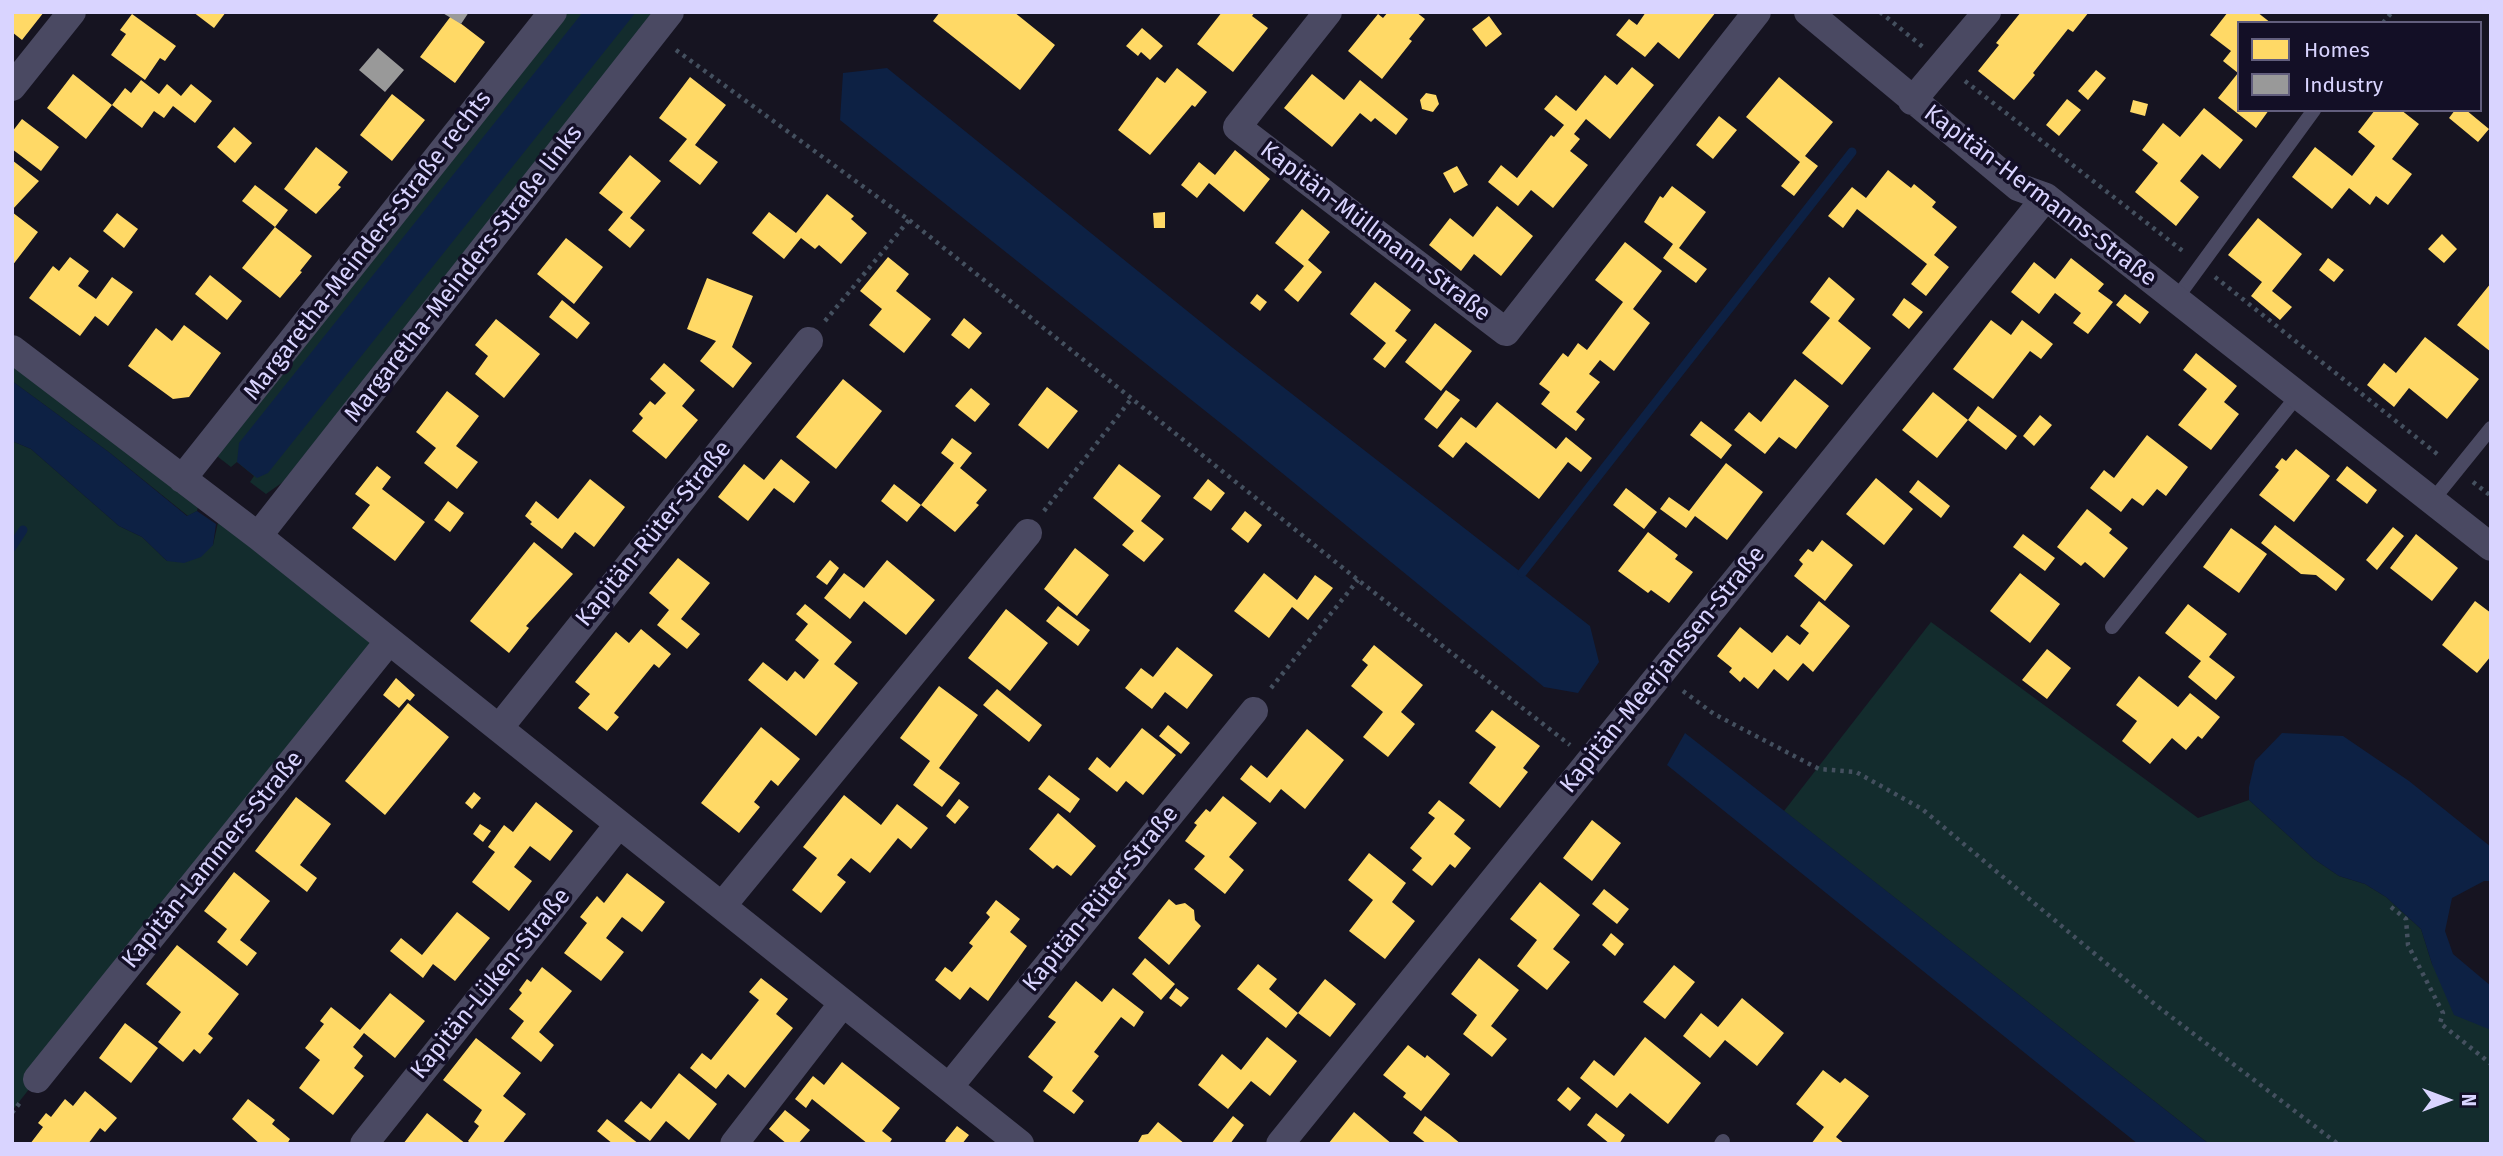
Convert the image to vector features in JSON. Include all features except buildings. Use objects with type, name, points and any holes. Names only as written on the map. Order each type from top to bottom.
[{"type":"street","points":[[12,87],[72,12]]},
{"type":"street","name":"Margaretha-Meinders-Straße rechts","points":[[182,479],[553,12]]},
{"type":"street","name":"Kapitän-Müllmann-Straße","points":[[1328,12],[1237,127],[1506,332],[1757,12]]},
{"type":"street","name":"Kapitän-Hermanns-Straße","points":[[1808,12],[2018,187],[2046,197],[2491,547]]},
{"type":"street","points":[[1912,101],[1987,12]]},
{"type":"street","name":"Margaretha-Meinders-Straße links","points":[[258,536],[662,23]]},
{"type":"street","name":"Kapitän-Meerjanssen-Straße","points":[[1280,1144],[2046,197]]},
{"type":"street","name":"Kapitän-Rüter-Straße","points":[[499,728],[808,341]]},
{"type":"street","points":[[12,349],[258,536],[1020,1144]]},
{"type":"street","points":[[722,906],[1028,533]]},
{"type":"street","name":"Kapitän-Lammers-Straße","points":[[37,1079],[389,641]]},
{"type":"street","name":"Kapitän-Rüter-Straße","points":[[949,1087],[1254,711]]},
{"type":"street","name":"Kapitän-Lüken-Straße","points":[[364,1144],[619,824]]},
{"type":"street","points":[[734,1144],[843,1003]]},
{"type":"lane","name":"Kapitän-Hermanns-Straße","points":[[2176,299],[2313,112]]},
{"type":"lane","points":[[2112,627],[2298,395]]},
{"type":"lane","points":[[2432,501],[2491,428]]},
{"type":"path","points":[[662,23],[1358,580],[1590,760]]},
{"type":"path","points":[[808,341],[909,220]]},
{"type":"path","points":[[1028,533],[1132,398]]},
{"type":"path","points":[[1254,711],[1358,580]]},
{"type":"path","points":[[1661,673],[1714,714],[1819,769],[1856,772],[1922,809],[2157,1006],[2338,1144]]},
{"type":"path","points":[[2391,907],[2406,919],[2408,945],[2442,1013],[2440,1023],[2491,1064]]},
{"type":"green space","points":[[567,12],[657,12],[283,482],[266,494],[250,482],[254,476],[237,462],[231,467],[213,453]]},
{"type":"green space","points":[[12,361],[199,503],[197,511],[188,516],[110,453],[12,381]]},
{"type":"green space","points":[[12,441],[31,449],[119,526],[142,537],[167,561],[213,545],[219,518],[370,637],[371,646],[366,656],[12,1111]]},
{"type":"green space","points":[[1931,622],[2198,818],[2249,800],[2314,859],[2339,876],[2365,884],[2386,897],[2421,929],[2432,964],[2491,1030],[2491,1144],[2209,1144],[1784,811]]},
{"type":"water","points":[[583,12],[636,12],[268,473],[257,478],[237,462],[239,443]]},
{"type":"water","points":[[887,68],[1233,348],[1590,626],[1599,662],[1578,693],[1544,687],[1238,437],[840,120],[843,73]]},
{"type":"water","points":[[12,381],[110,453],[187,516],[197,511],[216,524],[213,545],[201,557],[184,563],[167,561],[142,537],[119,526],[31,449],[12,441]]},
{"type":"water","points":[[1685,733],[2209,1144],[2138,1144],[1667,765]]},
{"type":"water","points":[[2282,733],[2343,736],[2409,781],[2491,847],[2491,881],[2484,881],[2452,898],[2445,931],[2453,954],[2491,986],[2491,1030],[2454,1015],[2432,964],[2421,929],[2386,897],[2365,884],[2339,876],[2314,859],[2249,800],[2255,761]]},
{"type":"waterway","points":[[1522,573],[1852,152]]},
{"type":"waterway","points":[[12,547],[23,530]]}]
